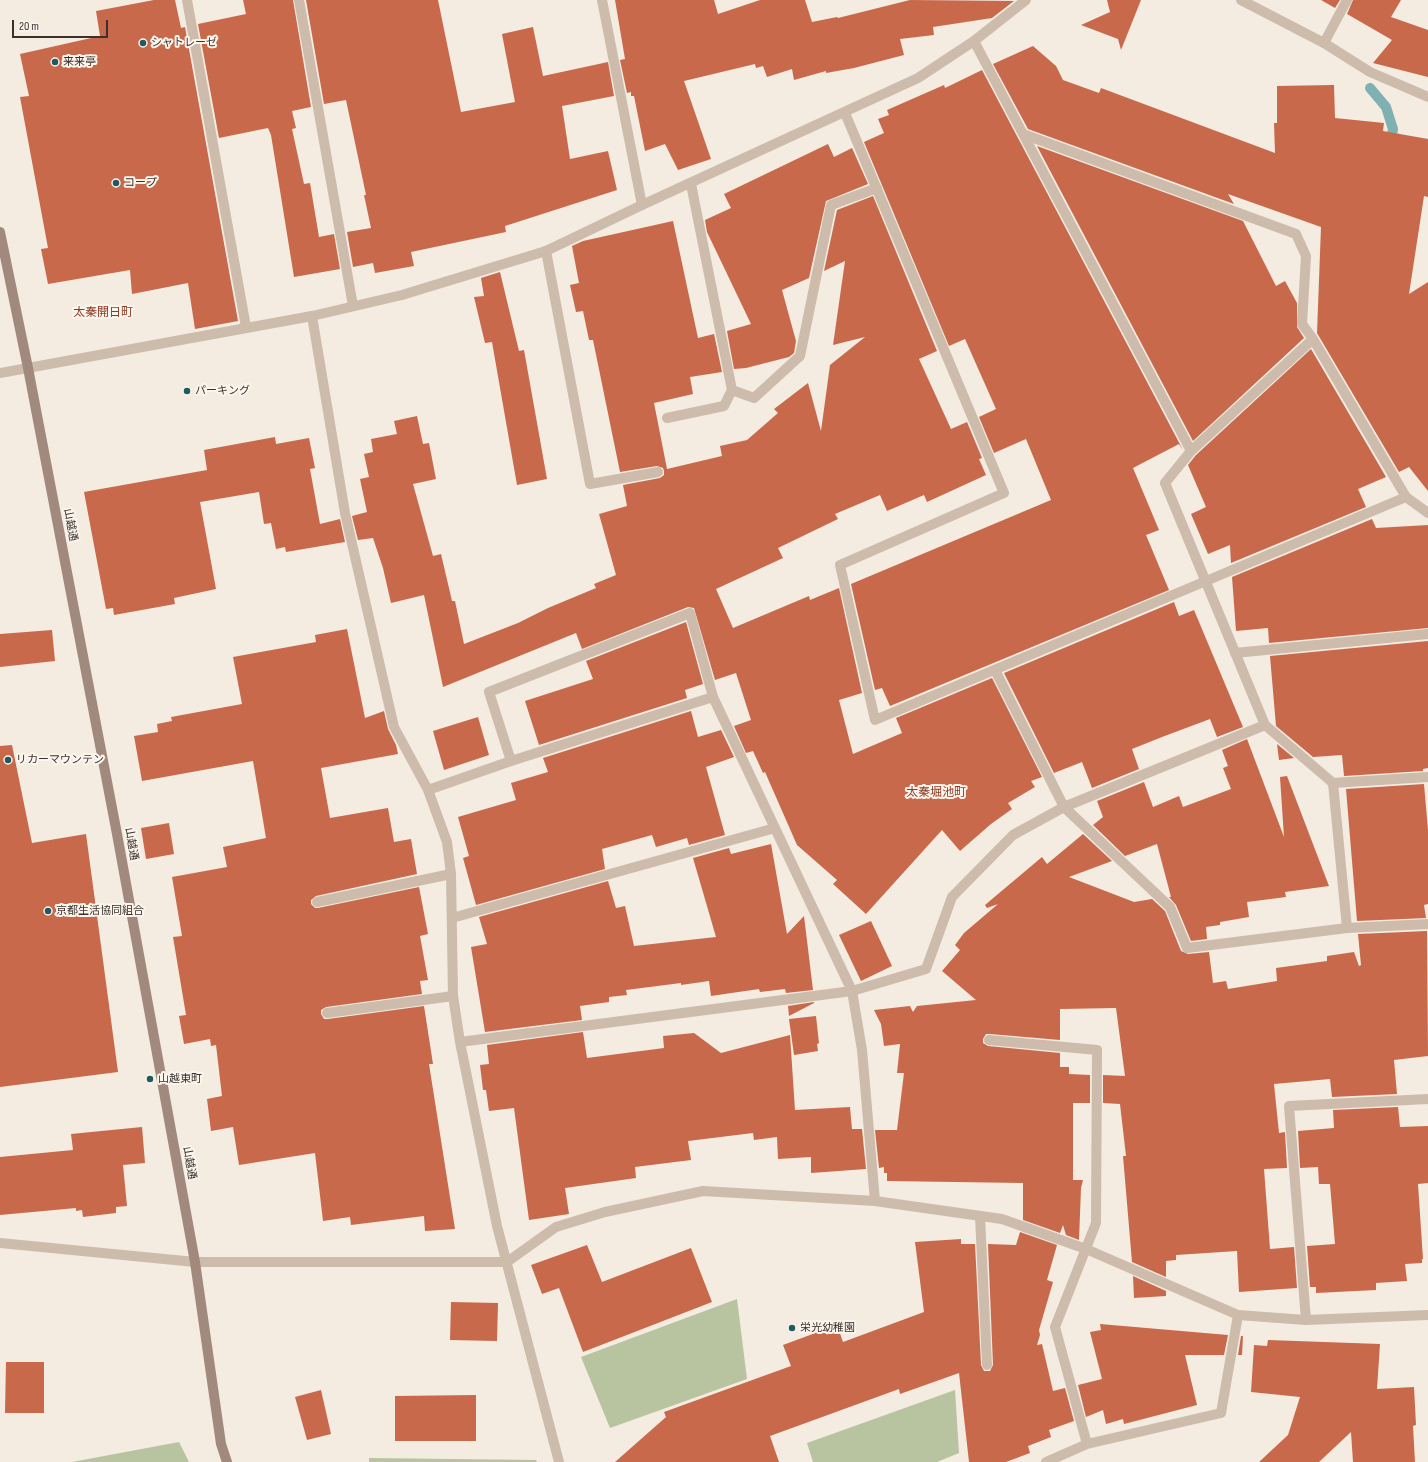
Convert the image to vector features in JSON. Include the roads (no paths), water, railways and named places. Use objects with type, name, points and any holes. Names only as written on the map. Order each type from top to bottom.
[{"type":"street","points":[[187,0],[246,328]]},
{"type":"street","points":[[299,0],[353,306]]},
{"type":"street","points":[[602,0],[642,205]]},
{"type":"street","points":[[0,373],[312,316],[402,295],[546,251],[642,205],[691,184],[918,78],[974,41],[1026,0]]},
{"type":"street","points":[[1241,0],[1324,43],[1370,72],[1428,97]]},
{"type":"street","points":[[1324,43],[1347,0]]},
{"type":"street","points":[[974,41],[1191,452]]},
{"type":"street","points":[[845,113],[1004,493],[840,565],[875,720],[1406,497]]},
{"type":"street","points":[[1023,134],[1296,234],[1306,256],[1302,324],[1313,339],[1406,497],[1428,513]]},
{"type":"street","points":[[667,418],[724,406],[732,390],[691,184]]},
{"type":"street","points":[[732,390],[754,398],[800,356],[831,206],[877,188]]},
{"type":"street","name":"山越通","points":[[0,232],[28,368],[117,834],[194,1262],[221,1444],[227,1462]]},
{"type":"street","points":[[546,251],[590,484],[658,472]]},
{"type":"street","points":[[312,316],[345,513],[394,727],[428,790],[447,842],[451,874],[453,996],[460,1042],[497,1226],[559,1462]]},
{"type":"street","points":[[1313,339],[1191,452],[1165,483],[1265,725],[1333,783],[1347,928]]},
{"type":"street","points":[[512,761],[489,692],[690,613],[713,697],[852,991],[862,1050],[875,1201]]},
{"type":"street","points":[[1235,654],[1428,634]]},
{"type":"street","points":[[995,670],[1064,807],[1170,906],[1187,948],[1347,928],[1428,924]]},
{"type":"street","points":[[428,790],[512,761],[713,697]]},
{"type":"street","points":[[460,1042],[852,991],[926,969],[952,897],[1014,835],[1064,807],[1265,725]]},
{"type":"street","points":[[1333,783],[1428,777]]},
{"type":"street","points":[[452,918],[775,828]]},
{"type":"street","points":[[317,902],[451,874]]},
{"type":"street","points":[[326,1013],[453,996]]},
{"type":"street","points":[[989,1040],[1097,1050],[1096,1223],[1055,1327],[1087,1444]]},
{"type":"street","points":[[1306,1320],[1289,1106],[1428,1099]]},
{"type":"street","points":[[0,1243],[194,1262],[507,1262],[556,1227],[605,1212],[703,1191],[875,1201],[1002,1219],[1086,1249],[1238,1315],[1306,1320],[1428,1314]]},
{"type":"street","points":[[980,1216],[987,1366]]},
{"type":"street","points":[[1046,1462],[1087,1444],[1221,1413],[1238,1315]]},
{"type":"waterway","points":[[1370,88],[1386,107],[1393,129],[1390,145]]},
{"type":"place","name":"シャトレーゼ","points":[[143,43]]},
{"type":"place","name":"来来亭","points":[[55,62]]},
{"type":"place","name":"コープ","points":[[116,183]]},
{"type":"place","name":"パーキング","points":[[187,391]]},
{"type":"place","name":"リカーマウンテン","points":[[8,760]]},
{"type":"place","name":"京都生活協同組合","points":[[48,911]]},
{"type":"place","name":"山越東町","points":[[150,1079]]},
{"type":"place","name":"栄光幼稚園","points":[[792,1328]]},
{"type":"district","name":"太秦開日町","points":[[103,313]]},
{"type":"district","name":"太秦堀池町","points":[[936,793]]}]
